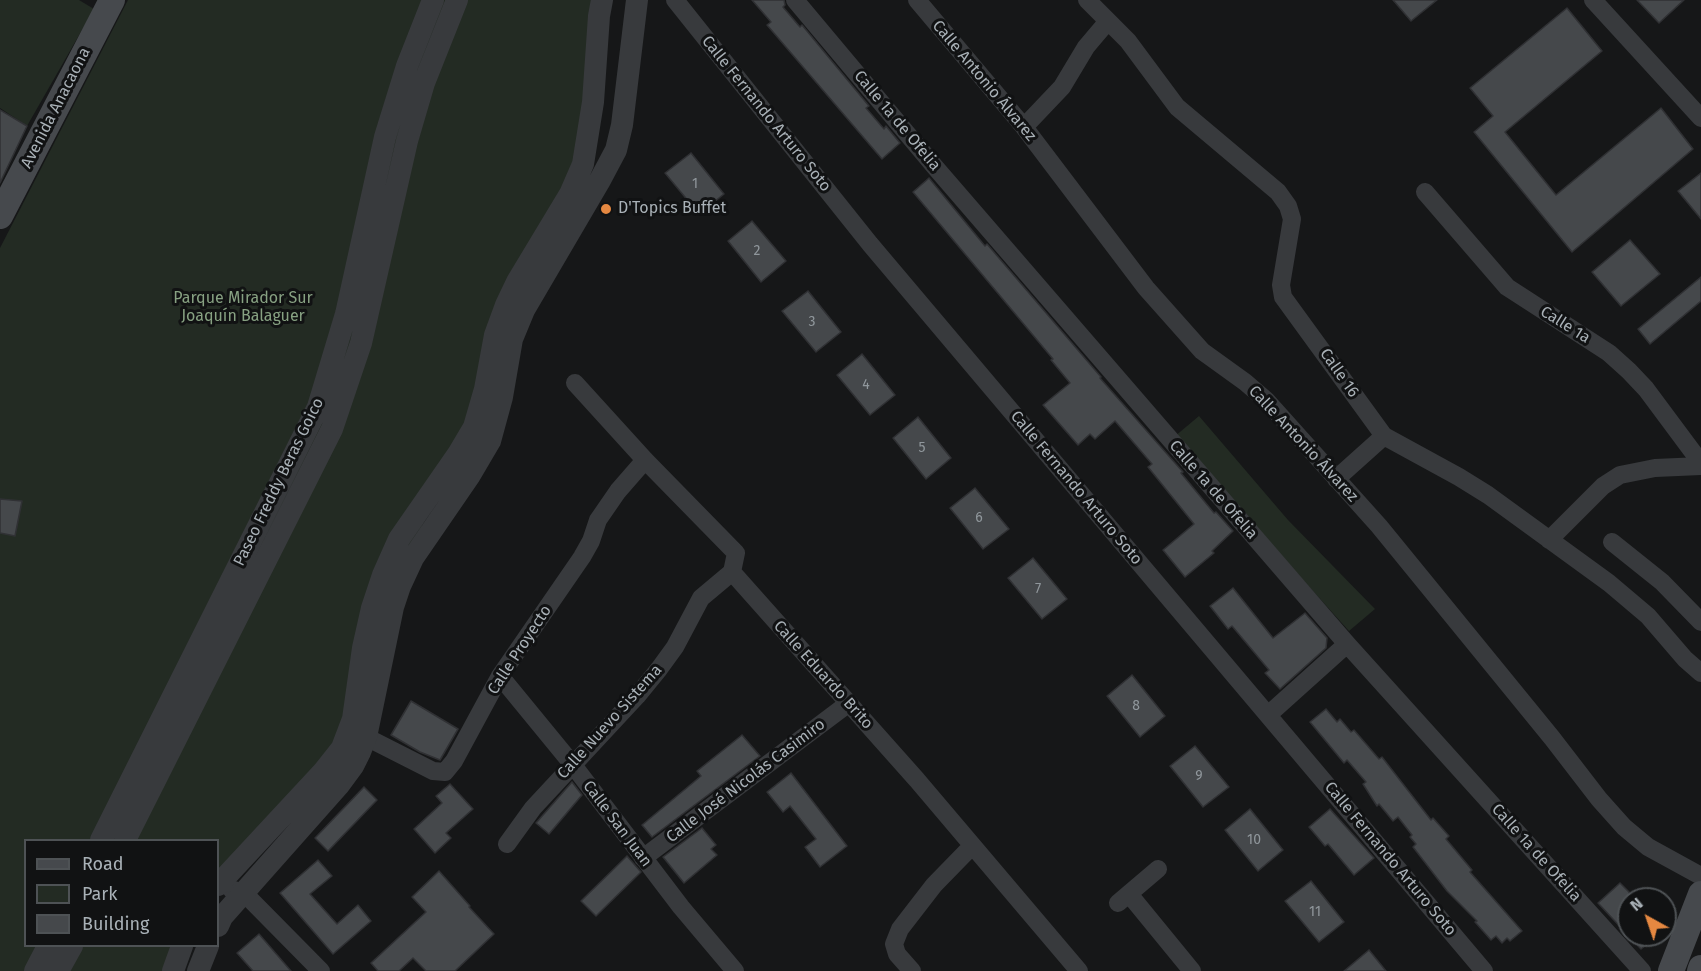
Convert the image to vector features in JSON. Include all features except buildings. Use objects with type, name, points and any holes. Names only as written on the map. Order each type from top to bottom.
[{"type":"main road","name":"Avenida Anacaona","points":[[0,216],[112,0]]},
{"type":"main road","points":[[1671,971],[1701,894]]},
{"type":"street","name":"Paseo Freddy Beras Goico","points":[[102,839],[318,407],[346,314],[386,137],[407,66],[433,0]]},
{"type":"street","name":"Paseo Freddy Beras Goico","points":[[126,839],[332,429],[361,343],[407,141],[424,83],[457,0]]},
{"type":"street","points":[[219,884],[323,772],[342,748],[353,719],[363,648],[382,575],[399,539],[474,427],[485,389],[495,335],[506,305],[517,282],[570,194],[583,164],[593,102],[602,0]]},
{"type":"street","points":[[219,924],[222,916],[339,785],[353,766],[366,737],[393,607],[400,586],[413,558],[464,484],[490,441],[502,397],[512,339],[524,310],[600,182],[616,150],[622,125],[637,0]]},
{"type":"street","name":"Calle Fernando Arturo Soto","points":[[675,0],[870,244],[1484,971]]},
{"type":"street","name":"Calle 1a de Ofelia","points":[[795,0],[943,176],[1347,644],[1642,971]]},
{"type":"street","name":"Calle Antonio Álvarez","points":[[917,0],[1024,128],[1146,288],[1194,343],[1266,400],[1379,526],[1624,827],[1648,847],[1701,876]]},
{"type":"street","name":"Calle 16","points":[[1087,0],[1128,41],[1177,107],[1278,192],[1288,206],[1292,219],[1281,285],[1283,297],[1384,436],[1488,495],[1629,599],[1701,673]]},
{"type":"street","points":[[1593,0],[1701,118]]},
{"type":"street","points":[[1024,128],[1062,87],[1086,47],[1108,21]]},
{"type":"street","name":"Calle 1a","points":[[1425,192],[1507,287],[1591,341],[1629,371],[1646,389],[1701,464]]},
{"type":"street","points":[[575,383],[645,460],[736,553],[732,572]]},
{"type":"street","points":[[1336,478],[1384,436]]},
{"type":"street","name":"Calle Proyecto","points":[[366,737],[432,771],[445,771],[454,761],[500,676],[582,557],[591,541],[598,520],[618,491],[645,460]]},
{"type":"street","points":[[1549,540],[1603,486],[1620,475],[1655,468],[1701,464]]},
{"type":"street","points":[[1612,542],[1662,582],[1701,622]]},
{"type":"street","name":"Calle Eduardo Brito","points":[[732,572],[917,780],[1078,971]]},
{"type":"street","name":"Calle Nuevo Sistema","points":[[507,844],[533,808],[637,696],[659,669],[675,647],[701,598],[732,572]]},
{"type":"street","points":[[1268,715],[1347,644]]},
{"type":"street","name":"Calle San Juan","points":[[500,676],[735,971]]},
{"type":"street","name":"Calle José Nicolás Casimiro","points":[[644,858],[849,704]]},
{"type":"street","points":[[912,971],[897,954],[894,944],[900,929],[934,885],[972,846]]},
{"type":"street","points":[[1158,869],[1123,898],[1192,971]]},
{"type":"street","points":[[219,885],[244,893],[321,971]]},
{"type":"street","points":[[35,971],[47,947]]},
{"type":"street","points":[[58,971],[71,947]]},
{"type":"street","points":[[173,971],[181,947]]},
{"type":"street","points":[[198,971],[207,947]]},
{"type":"green space","points":[[0,0],[79,0],[94,9],[27,126],[0,108]]},
{"type":"green space","name":"Parque Mirador Sur Joaquín Balaguer","points":[[128,0],[594,0],[586,101],[573,169],[347,704],[335,744],[219,876],[219,839],[24,839],[24,947],[174,947],[165,971],[0,971],[0,248]]},
{"type":"green space","points":[[1199,416],[1288,520],[1375,609],[1349,631],[1174,437]]},
{"type":"place","name":"D'Topics Buffet","points":[[606,209]]}]
